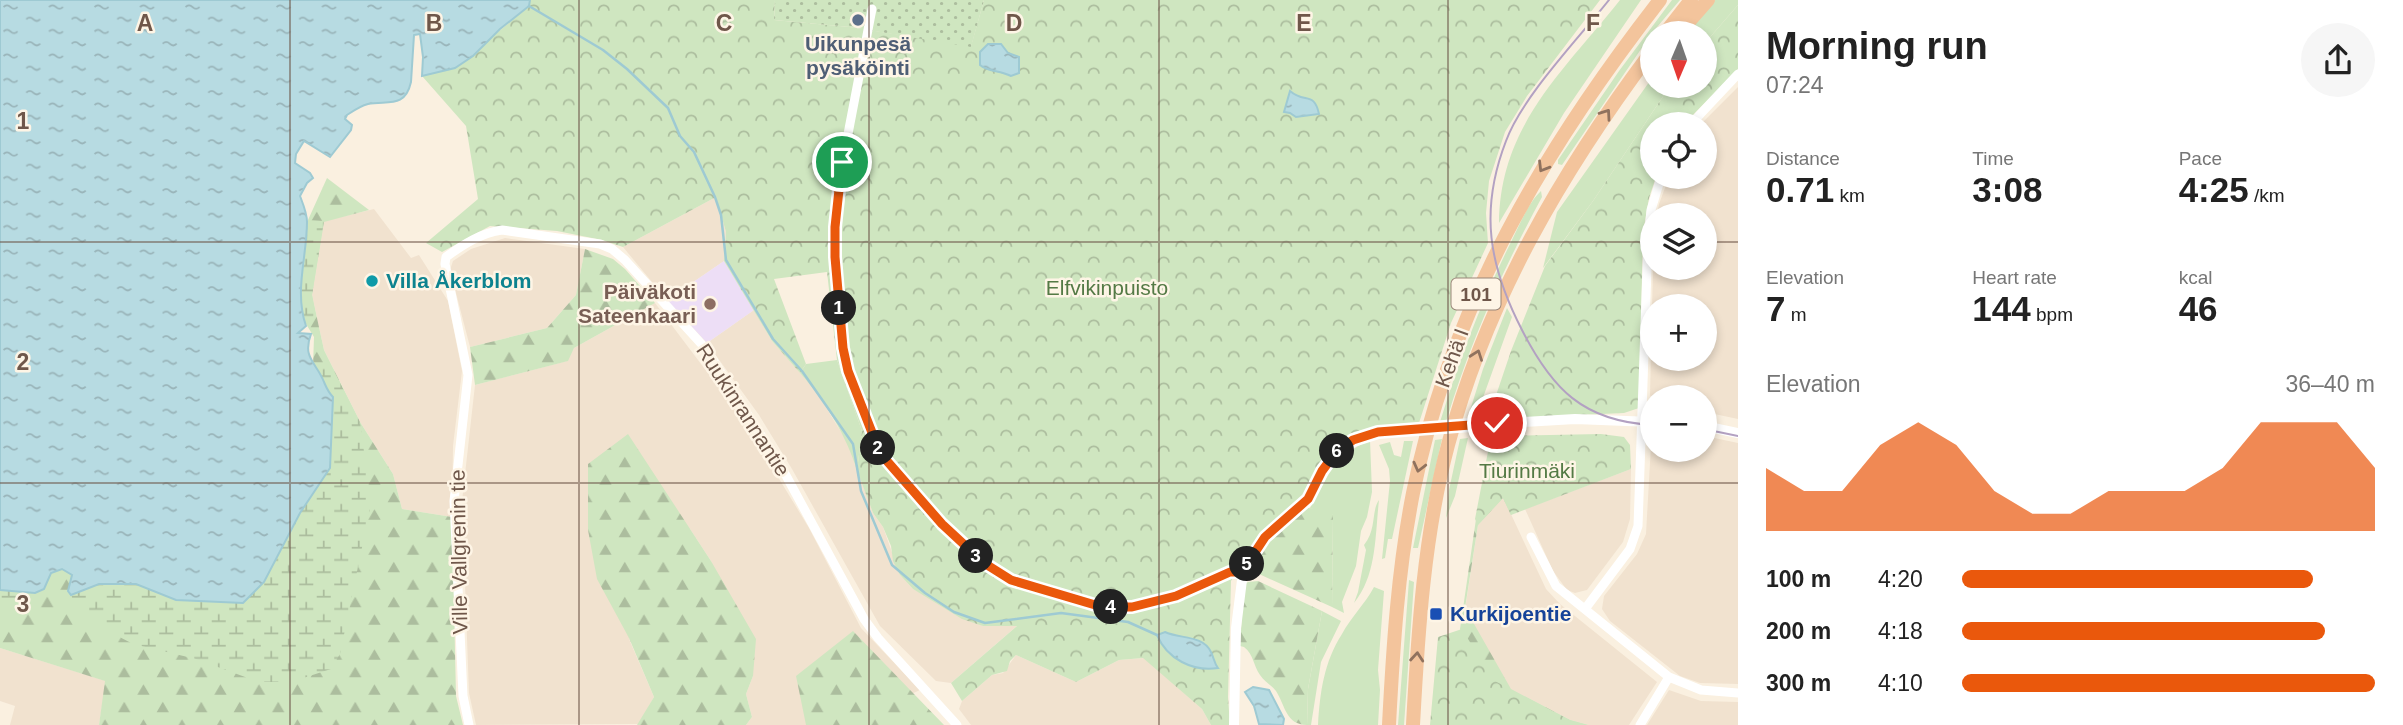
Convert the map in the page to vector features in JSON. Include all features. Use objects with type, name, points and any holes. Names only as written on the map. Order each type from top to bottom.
[{"type":"highway","name":"Kehä I","points":[[1389,725],[1398,607],[1412,496],[1454,350],[1488,267],[1542,168],[1579,110],[1660,0]]},
{"type":"highway","points":[[1674,21],[1691,0]]},
{"type":"highway","points":[[1690,21],[1708,0]]},
{"type":"highway","name":"Kehä I","points":[[1413,725],[1431,533],[1447,447],[1468,380],[1495,308],[1540,219],[1576,158],[1640,67]]},
{"type":"highway","points":[[1632,78],[1640,71]]},
{"type":"street","points":[[872,9],[843,160],[835,227],[835,257],[843,348],[848,371],[880,453],[962,545],[1011,580],[1102,607],[1132,607],[1176,596],[1230,572],[1242,572]]},
{"type":"street","points":[[1702,112],[1738,74]]},
{"type":"street","points":[[1648,385],[1648,240],[1651,210],[1657,189]]},
{"type":"street","name":"Ruukinrannantie","points":[[446,257],[472,240],[489,232],[502,230],[600,244],[612,249],[625,260],[682,321],[713,360],[783,470],[864,619],[957,725]]},
{"type":"street","name":"Ville Vallgrenin tie","points":[[446,257],[445,264],[468,375],[454,501],[463,696],[469,725]]},
{"type":"street","points":[[1234,725],[1236,628],[1242,572],[1265,537],[1308,499],[1322,471],[1336,452],[1362,436],[1393,430],[1575,419],[1640,422]]},
{"type":"street","points":[[1717,429],[1738,433]]},
{"type":"street","points":[[1585,609],[1630,549],[1637,531],[1644,462]]},
{"type":"street","points":[[1531,537],[1556,586],[1669,677],[1701,690],[1738,693]]},
{"type":"street","points":[[1640,725],[1669,677]]},
{"type":"shaded area","points":[[1738,87],[1738,419],[1717,415],[1717,385],[1650,385],[1651,371],[1717,371],[1717,294],[1652,294],[1653,280],[1717,280],[1717,203],[1659,203],[1665,189],[1717,189],[1717,112],[1713,112]]},
{"type":"shaded area","points":[[716,197],[726,232],[724,261],[667,300],[623,247]]},
{"type":"shaded area","points":[[374,209],[411,258],[419,255],[448,301],[462,371],[453,446],[452,517],[402,509],[393,474],[360,422],[324,350],[312,295],[324,221]]},
{"type":"shaded area","points":[[505,238],[585,249],[576,295],[547,328],[470,347],[450,270],[453,261],[471,249]]},
{"type":"shaded area","name":"Päiväkoti Sateenkaari","points":[[724,261],[754,310],[707,343],[667,300]]},
{"type":"shaded area","points":[[655,303],[744,421],[809,528],[861,628],[920,690],[845,725],[746,725],[752,717],[746,694],[753,676],[711,561],[690,529],[629,639],[654,697],[639,724],[476,725],[469,693],[462,501],[475,385],[567,361],[574,348]]},
{"type":"shaded area","points":[[754,310],[772,341],[816,391],[849,445],[873,513],[883,527],[900,575],[913,589],[983,626],[1018,625],[951,683],[936,681],[880,626],[759,415],[707,343]]},
{"type":"shaded area","points":[[1717,439],[1738,443],[1738,684],[1700,683],[1680,676],[1610,621],[1602,609],[1604,596],[1637,554],[1646,534],[1650,462],[1717,462]]},
{"type":"shaded area","points":[[1631,469],[1630,519],[1623,542],[1587,590],[1575,593],[1567,590],[1553,571],[1525,509]]},
{"type":"shaded area","points":[[1503,497],[1546,589],[1560,604],[1657,682],[1629,725],[1588,725],[1570,720],[1493,680],[1462,629],[1478,525]]},
{"type":"shaded area","points":[[0,648],[106,681],[99,725],[10,725],[15,706],[0,701]]},
{"type":"shaded area","points":[[1016,655],[1076,682],[1119,660],[1144,658],[1202,709],[1211,725],[971,725],[959,709],[962,701],[992,675],[1003,673]]},
{"type":"shaded area","points":[[1669,690],[1701,701],[1738,702],[1738,725],[1647,725]]},
{"type":"green space","name":"Elfvikinpuisto","points":[[530,0],[775,0],[774,20],[850,27],[971,46],[984,0],[1600,0],[1527,96],[1505,132],[1489,181],[1486,213],[1488,243],[1451,323],[1419,423],[1359,431],[1341,441],[1323,460],[1304,497],[1268,528],[1251,547],[1231,581],[1228,697],[1230,725],[1211,725],[1202,709],[1143,658],[1119,660],[1076,682],[1016,655],[1010,661],[1007,671],[992,675],[962,701],[951,683],[1017,626],[983,626],[962,619],[913,589],[900,575],[893,561],[891,546],[873,513],[857,470],[862,431],[837,360],[827,272],[774,279],[806,364],[800,373],[772,341],[724,261],[726,232],[716,197],[623,247],[557,231],[490,226],[442,252],[426,243],[478,199],[466,126],[422,76],[455,68],[529,6]]},
{"type":"green space","points":[[775,0],[984,0],[971,47],[850,27],[774,20]]},
{"type":"green space","points":[[1620,0],[1641,0],[1564,113],[1499,223],[1502,188],[1510,157],[1523,128],[1557,76]]},
{"type":"green space","points":[[1672,0],[1680,0],[1662,21],[1656,21]]},
{"type":"green space","points":[[1715,0],[1738,0],[1738,5],[1717,29],[1717,21],[1697,21]]},
{"type":"green space","points":[[1738,5],[1738,69],[1717,90],[1717,29]]},
{"type":"green space","points":[[1640,43],[1640,51],[1562,165],[1558,164],[1558,160]]},
{"type":"green space","points":[[1640,95],[1640,98],[1662,98],[1653,112],[1640,112],[1640,131],[1593,201],[1543,268],[1557,212]]},
{"type":"green space","points":[[1662,98],[1710,98],[1696,112],[1653,112]]},
{"type":"green space","points":[[1640,131],[1640,189],[1652,189],[1648,203],[1640,203],[1642,280],[1639,408],[1624,413],[1488,419],[1511,351],[1545,266]]},
{"type":"green space","points":[[327,178],[369,210],[324,222],[312,295],[324,350],[360,422],[393,474],[402,509],[452,517],[456,696],[463,725],[99,725],[105,681],[0,648],[0,590],[44,589],[51,573],[62,569],[72,575],[68,590],[313,366],[314,337],[301,311],[308,220]]},
{"type":"green space","points":[[1541,191],[1542,197],[1514,251],[1477,335],[1446,422],[1440,422],[1463,353],[1490,286],[1524,215]]},
{"type":"green space","points":[[308,220],[324,221],[312,295],[316,316],[293,325],[294,234]]},
{"type":"green space","points":[[585,249],[613,259],[655,303],[574,348],[568,361],[475,385],[470,347],[547,328],[576,295]]},
{"type":"green space","points":[[1507,308],[1512,317],[1476,417],[1468,417],[1483,369]]},
{"type":"green space","points":[[310,358],[313,366],[333,369],[360,422],[371,504],[340,654],[331,669],[291,682],[259,682],[196,659],[133,644],[85,619],[68,591],[72,575],[62,569],[51,573],[44,589],[35,593],[25,606],[12,612],[0,612],[0,487]]},
{"type":"green space","points":[[837,360],[862,431],[857,470],[834,419],[800,373],[806,364]]},
{"type":"green space","points":[[628,434],[711,561],[756,639],[753,676],[746,694],[752,717],[746,725],[637,725],[654,697],[629,638],[597,579],[588,530],[588,464]]},
{"type":"green space","name":"Tiurinmäki","points":[[1601,434],[1624,437],[1630,445],[1631,469],[1511,515],[1503,498],[1478,525],[1475,519],[1491,436]]},
{"type":"green space","points":[[1468,438],[1455,496],[1446,518],[1460,439]]},
{"type":"green space","points":[[1442,439],[1418,548],[1413,548],[1435,440]]},
{"type":"green space","points":[[1370,440],[1372,492],[1361,531],[1356,566],[1342,602],[1344,613],[1332,607],[1333,515],[1310,508],[1339,460]]},
{"type":"green space","points":[[1404,441],[1413,441],[1392,539],[1388,539],[1385,558],[1382,559],[1390,481],[1389,469],[1379,445],[1390,442],[1394,455],[1401,457]]},
{"type":"green space","points":[[1499,484],[1514,508],[1511,515],[1503,498],[1478,525],[1465,608],[1511,689],[1570,720],[1588,725],[1490,725],[1460,629],[1476,519]]},
{"type":"green space","points":[[1379,500],[1371,567],[1362,592],[1354,603],[1366,550],[1364,545],[1371,533]]},
{"type":"green space","points":[[1308,508],[1327,509],[1333,515],[1332,607],[1250,570],[1265,546]]},
{"type":"green space","points":[[1409,580],[1414,582],[1404,725],[1398,725]]},
{"type":"green space","points":[[1258,581],[1322,611],[1308,689],[1307,725],[1290,718],[1276,691],[1260,675],[1250,653],[1240,646],[1244,585]]},
{"type":"green space","points":[[1374,587],[1384,591],[1378,670],[1378,725],[1318,725],[1322,689],[1331,655]]},
{"type":"green space","points":[[1322,611],[1341,621],[1321,662],[1311,725],[1307,725],[1308,689]]},
{"type":"green space","points":[[1462,629],[1493,680],[1570,720],[1588,725],[1430,725],[1438,637]]},
{"type":"green space","points":[[853,631],[944,725],[806,725],[796,676]]},
{"type":"water","points":[[0,0],[530,0],[529,6],[500,29],[473,56],[455,68],[422,76],[420,34],[414,35],[411,82],[404,96],[394,102],[365,105],[347,115],[345,119],[352,125],[351,130],[330,157],[304,141],[296,154],[295,163],[313,178],[300,196],[307,222],[301,287],[306,326],[298,333],[311,334],[308,349],[311,360],[333,397],[330,468],[300,513],[264,582],[243,603],[176,600],[136,584],[99,584],[71,595],[68,591],[72,575],[62,569],[51,573],[44,589],[35,593],[0,590]]},
{"type":"water","points":[[988,44],[1001,44],[1008,53],[1019,57],[1019,73],[1011,76],[980,65],[980,52]]},
{"type":"water","points":[[1290,91],[1312,100],[1319,114],[1296,117],[1284,112]]},
{"type":"water","points":[[1165,632],[1203,643],[1211,652],[1218,668],[1190,666],[1174,657],[1157,635]]},
{"type":"water","points":[[1253,687],[1269,690],[1284,719],[1283,725],[1259,724],[1254,706],[1245,692]]},
{"type":"waterway","points":[[529,6],[603,50],[668,108],[680,136],[694,152],[715,197],[721,215],[726,260],[773,339],[802,371],[853,444],[861,491],[892,565],[925,593],[954,612],[985,623],[1061,613],[1128,622],[1157,635]]},
{"type":"tram line","points":[[1609,0],[1552,68],[1514,124],[1498,167],[1490,215],[1495,261],[1502,283],[1522,330],[1545,369],[1558,385],[1588,409],[1607,417],[1640,424]]},
{"type":"tram line","points":[[1717,432],[1738,436]]},
{"type":"place","name":"Uikunpesä pysäköinti","points":[[858,20]]},
{"type":"place","name":"Villa Åkerblom","points":[[372,281]]},
{"type":"place","name":"Päiväkoti Sateenkaari","points":[[710,304]]},
{"type":"place","name":"Kurkijoentie","points":[[1436,614]]},
{"type":"route","points":[[842,162],[835,227],[835,257],[843,348],[848,371],[880,453],[962,545],[1011,580],[1102,607],[1132,607],[1176,596],[1230,572],[1242,572],[1265,537],[1300,509],[1329,460],[1345,444],[1369,433],[1497,423]]}]
